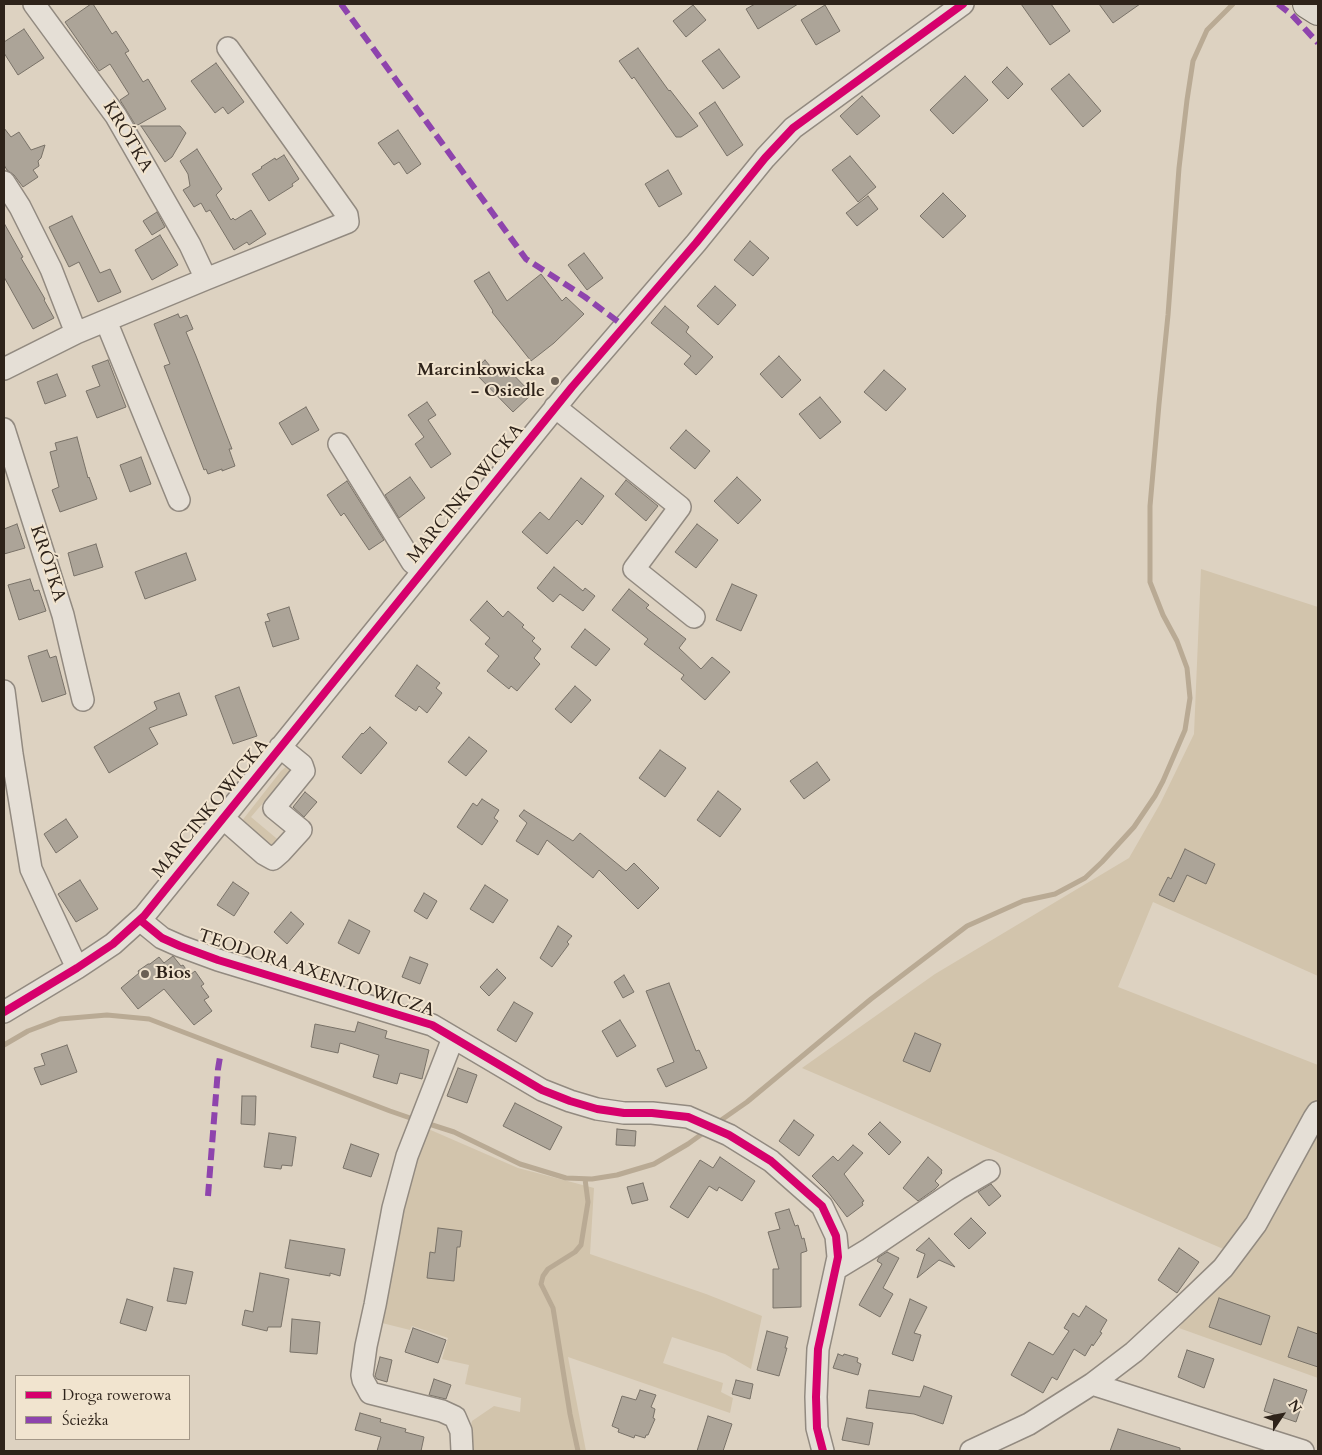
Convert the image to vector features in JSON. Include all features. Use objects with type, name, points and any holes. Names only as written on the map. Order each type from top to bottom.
[{"type":"main road","points":[[1307,4],[1318,11]]},
{"type":"street","name":"KRÓTKA","points":[[34,4],[116,116],[190,245],[206,279]]},
{"type":"street","name":"MARCINKOWICKA","points":[[4,1012],[113,944],[140,920],[555,407],[696,243],[765,158],[793,128],[963,4]]},
{"type":"street","points":[[4,369],[76,333],[348,222],[347,214],[228,48]]},
{"type":"street","points":[[4,182],[20,207],[50,269],[76,333]]},
{"type":"street","points":[[106,321],[180,500]]},
{"type":"street","points":[[555,407],[680,507],[634,569],[694,617]]},
{"type":"street","name":"KRÓTKA","points":[[4,429],[63,614],[83,700]]},
{"type":"street","points":[[339,444],[412,562],[423,571]]},
{"type":"street","points":[[4,691],[12,754],[31,869],[77,968]]},
{"type":"street","points":[[223,818],[264,854],[273,859],[282,852],[301,830],[274,808],[304,771],[302,765],[280,747]]},
{"type":"street","name":"TEODORA AXENTOWICZA","points":[[140,920],[162,938],[180,946],[233,965],[432,1025],[542,1090],[570,1101],[596,1109],[624,1113],[652,1113],[688,1117],[724,1133],[771,1161],[822,1206],[836,1236],[838,1257],[818,1348],[817,1428],[823,1451]]},
{"type":"street","points":[[453,1038],[407,1156],[393,1208],[362,1375],[370,1392],[455,1417],[461,1431],[462,1451]]},
{"type":"street","points":[[971,1451],[1029,1424],[1092,1384],[1134,1352],[1223,1268],[1256,1224],[1318,1112]]},
{"type":"street","points":[[836,1269],[958,1189],[989,1171]]},
{"type":"street","points":[[1092,1384],[1303,1451]]},
{"type":"shaded area","points":[[1201,569],[1318,607],[1318,976],[1153,902],[1118,987],[1318,1065],[1318,1378],[1179,1328],[1228,1251],[802,1068],[935,974],[1129,858],[1160,804],[1194,734]]},
{"type":"shaded area","points":[[288,765],[292,769],[251,817],[282,843],[274,849],[241,822],[281,771]]},
{"type":"shaded area","points":[[426,1128],[518,1168],[594,1188],[590,1254],[706,1294],[762,1316],[751,1369],[725,1354],[672,1337],[663,1363],[723,1383],[721,1392],[733,1398],[730,1413],[568,1357],[586,1451],[465,1451],[472,1421],[494,1406],[520,1412],[521,1398],[465,1384],[469,1365],[442,1359],[448,1338],[412,1326],[410,1330],[378,1322],[387,1254]]},
{"type":"building","points":[[93,4],[112,34],[116,31],[129,51],[125,53],[143,82],[148,79],[166,109],[136,126],[120,100],[129,94],[110,64],[99,71],[65,22]]},
{"type":"building","points":[[755,4],[798,4],[758,29],[746,9]]},
{"type":"building","points":[[1021,4],[1051,4],[1070,31],[1050,45]]},
{"type":"building","points":[[1099,4],[1140,4],[1113,23]]},
{"type":"building","points":[[693,5],[706,20],[686,37],[673,21]]},
{"type":"building","points":[[825,5],[840,31],[816,45],[801,20]]},
{"type":"building","points":[[24,29],[44,58],[18,75],[4,53],[4,42]]},
{"type":"building","points":[[638,48],[669,91],[698,126],[681,137],[676,137],[634,77],[632,79],[619,61]]},
{"type":"building","points":[[719,49],[740,77],[723,89],[702,61]]},
{"type":"building","points":[[216,63],[244,102],[228,114],[223,107],[215,113],[191,81]]},
{"type":"building","points":[[1007,67],[1023,84],[1008,99],[992,82]]},
{"type":"building","points":[[1069,74],[1101,111],[1083,127],[1051,89]]},
{"type":"building","points":[[965,76],[988,100],[953,134],[930,110]]},
{"type":"building","points":[[862,96],[880,116],[857,135],[840,116]]},
{"type":"building","points":[[715,102],[743,145],[727,156],[699,113]]},
{"type":"building","points":[[141,126],[180,126],[186,133],[172,157],[165,162]]},
{"type":"building","points":[[4,128],[11,137],[19,132],[31,150],[45,145],[41,158],[38,161],[39,166],[33,170],[38,177],[23,187],[4,165]]},
{"type":"building","points":[[398,130],[421,164],[407,174],[399,162],[394,165],[378,143]]},
{"type":"building","points":[[197,149],[222,189],[216,195],[231,220],[233,218],[235,220],[251,210],[266,234],[249,245],[247,242],[234,250],[210,210],[206,212],[201,203],[194,207],[183,190],[190,186],[188,174],[180,161]]},
{"type":"building","points":[[284,155],[299,179],[292,184],[293,186],[269,201],[252,174],[275,158],[276,160]]},
{"type":"building","points":[[850,156],[876,187],[858,202],[832,170]]},
{"type":"building","points":[[668,170],[682,194],[659,207],[645,184]]},
{"type":"building","points":[[943,193],[966,216],[943,238],[920,216]]},
{"type":"building","points":[[868,196],[878,209],[857,226],[846,213]]},
{"type":"building","points":[[157,212],[165,227],[152,235],[143,221]]},
{"type":"building","points":[[72,216],[100,273],[110,269],[121,292],[98,302],[79,262],[69,267],[49,227]]},
{"type":"building","points":[[4,223],[54,318],[33,329],[4,277]]},
{"type":"building","points":[[160,235],[178,265],[152,280],[135,250]]},
{"type":"building","points":[[750,241],[769,258],[753,276],[734,260]]},
{"type":"building","points":[[584,253],[603,278],[587,290],[568,265]]},
{"type":"building","points":[[489,272],[507,301],[541,274],[562,301],[566,297],[584,314],[554,343],[531,361],[492,312],[474,281]]},
{"type":"building","points":[[715,286],[736,305],[718,325],[697,306]]},
{"type":"building","points":[[665,306],[689,327],[686,332],[713,357],[696,375],[684,364],[691,356],[651,323]]},
{"type":"building","points":[[178,314],[180,318],[187,315],[193,329],[186,332],[232,449],[229,449],[235,466],[222,471],[222,469],[208,474],[206,469],[204,470],[164,366],[170,364],[154,324]]},
{"type":"building","points":[[779,356],[801,380],[782,398],[760,374]]},
{"type":"building","points":[[108,360],[126,407],[97,418],[86,391],[100,386],[92,366]]},
{"type":"building","points":[[485,360],[496,373],[504,365],[532,394],[513,412],[473,371]]},
{"type":"building","points":[[884,370],[906,389],[886,411],[864,392]]},
{"type":"building","points":[[57,374],[66,396],[45,404],[37,382]]},
{"type":"building","points":[[820,397],[841,422],[820,439],[799,414]]},
{"type":"building","points":[[427,402],[436,415],[428,420],[451,454],[431,468],[415,444],[424,437],[408,415]]},
{"type":"building","points":[[306,407],[319,430],[292,445],[279,423]]},
{"type":"building","points":[[686,430],[710,451],[695,469],[670,448]]},
{"type":"building","points":[[77,437],[88,478],[97,499],[60,512],[52,490],[59,487],[50,452],[57,450],[55,443]]},
{"type":"building","points":[[141,457],[151,484],[130,492],[120,465]]},
{"type":"building","points":[[410,477],[425,498],[399,518],[385,495]]},
{"type":"building","points":[[737,477],[761,500],[738,524],[714,501]]},
{"type":"building","points":[[581,478],[604,496],[582,525],[577,520],[547,554],[522,532],[540,512],[549,520]]},
{"type":"building","points":[[626,480],[658,506],[646,521],[615,494]]},
{"type":"building","points":[[347,481],[384,540],[369,550],[344,513],[341,516],[327,495]]},
{"type":"building","points":[[17,524],[25,548],[4,554],[4,529]]},
{"type":"building","points":[[697,524],[718,540],[696,568],[675,552]]},
{"type":"building","points":[[96,544],[103,567],[74,576],[68,553]]},
{"type":"building","points":[[186,553],[196,580],[145,599],[135,572]]},
{"type":"building","points":[[554,567],[583,591],[585,588],[595,596],[583,611],[560,594],[553,602],[537,588]]},
{"type":"building","points":[[30,579],[34,591],[39,590],[46,611],[19,620],[8,585]]},
{"type":"building","points":[[732,584],[757,595],[741,631],[716,620]]},
{"type":"building","points":[[629,589],[649,605],[646,608],[686,639],[679,648],[701,669],[712,657],[730,672],[705,700],[681,679],[684,675],[644,644],[648,639],[612,610]]},
{"type":"building","points":[[487,601],[503,617],[508,611],[524,625],[522,627],[535,638],[532,641],[541,649],[534,658],[540,664],[517,691],[511,686],[509,689],[487,671],[499,656],[485,644],[490,638],[470,620]]},
{"type":"building","points":[[289,607],[299,639],[273,647],[265,622],[270,621],[267,614]]},
{"type":"building","points":[[585,629],[610,649],[596,666],[571,647]]},
{"type":"building","points":[[47,650],[50,658],[56,656],[66,694],[42,702],[28,656]]},
{"type":"building","points":[[417,665],[440,683],[436,688],[442,693],[427,713],[419,706],[416,711],[395,696]]},
{"type":"building","points":[[575,686],[591,700],[571,723],[555,709]]},
{"type":"building","points":[[239,687],[257,736],[233,744],[215,696]]},
{"type":"building","points":[[179,693],[187,715],[149,728],[158,744],[109,773],[94,747],[157,709],[154,702]]},
{"type":"building","points":[[370,727],[387,743],[361,774],[342,757],[362,733]]},
{"type":"building","points":[[469,737],[487,751],[466,776],[448,762]]},
{"type":"building","points":[[660,750],[686,768],[665,797],[639,778]]},
{"type":"building","points":[[817,762],[830,780],[804,799],[790,781]]},
{"type":"building","points":[[718,791],[741,809],[720,837],[697,820]]},
{"type":"building","points":[[305,792],[317,802],[304,817],[293,807]]},
{"type":"building","points":[[482,799],[499,810],[494,818],[498,821],[482,845],[457,827],[473,803],[477,806]]},
{"type":"building","points":[[524,810],[573,841],[580,833],[626,871],[634,863],[659,888],[638,909],[599,870],[593,878],[547,840],[538,855],[516,841],[527,823],[519,816]]},
{"type":"building","points":[[66,819],[78,837],[56,853],[44,834]]},
{"type":"building","points":[[1185,849],[1215,864],[1206,884],[1187,875],[1174,902],[1159,895],[1168,877],[1171,879]]},
{"type":"building","points":[[80,880],[98,909],[76,922],[58,894]]},
{"type":"building","points":[[233,882],[249,893],[234,916],[217,905]]},
{"type":"building","points":[[485,885],[508,900],[493,923],[470,909]]},
{"type":"building","points":[[424,893],[437,901],[427,919],[414,911]]},
{"type":"building","points":[[291,912],[304,924],[287,944],[274,932]]},
{"type":"building","points":[[349,920],[370,931],[359,954],[338,943]]},
{"type":"building","points":[[558,926],[572,936],[567,942],[569,944],[552,967],[540,958]]},
{"type":"building","points":[[173,956],[190,975],[195,971],[204,984],[201,986],[209,997],[204,1000],[212,1011],[194,1025],[164,989],[138,1009],[121,988],[139,973],[138,971],[159,957],[164,963]]},
{"type":"building","points":[[410,957],[428,964],[420,984],[402,977]]},
{"type":"building","points":[[497,969],[506,978],[489,996],[480,987]]},
{"type":"building","points":[[624,975],[634,992],[623,998],[614,982]]},
{"type":"building","points":[[669,983],[696,1051],[699,1050],[707,1068],[666,1087],[657,1069],[674,1062],[646,991]]},
{"type":"building","points":[[514,1002],[533,1013],[516,1042],[497,1030]]},
{"type":"building","points":[[620,1020],[636,1046],[617,1057],[602,1031]]},
{"type":"building","points":[[358,1022],[387,1031],[385,1038],[429,1050],[422,1079],[400,1073],[397,1084],[373,1077],[379,1055],[340,1043],[338,1053],[311,1047],[315,1024],[355,1032]]},
{"type":"building","points":[[915,1033],[941,1044],[930,1072],[903,1061]]},
{"type":"building","points":[[67,1045],[77,1072],[41,1085],[34,1068],[45,1065],[41,1054]]},
{"type":"building","points":[[458,1068],[477,1075],[467,1103],[447,1096]]},
{"type":"building","points":[[242,1096],[256,1096],[255,1125],[241,1124]]},
{"type":"building","points":[[515,1103],[562,1127],[550,1150],[503,1126]]},
{"type":"building","points":[[794,1120],[814,1135],[799,1156],[779,1141]]},
{"type":"building","points":[[880,1122],[901,1142],[889,1155],[868,1134]]},
{"type":"building","points":[[617,1129],[636,1131],[635,1146],[616,1145]]},
{"type":"building","points":[[269,1133],[296,1137],[292,1166],[282,1165],[281,1169],[264,1167]]},
{"type":"building","points":[[351,1144],[379,1154],[371,1177],[343,1168]]},
{"type":"building","points":[[853,1145],[863,1153],[844,1174],[864,1201],[862,1202],[863,1205],[847,1217],[828,1192],[812,1176],[833,1156],[838,1161]]},
{"type":"building","points":[[720,1157],[755,1181],[742,1201],[719,1187],[717,1191],[709,1186],[688,1218],[670,1207],[700,1160],[713,1168]]},
{"type":"building","points":[[928,1157],[942,1170],[942,1173],[935,1181],[939,1185],[918,1201],[903,1188]]},
{"type":"building","points":[[643,1183],[648,1200],[632,1204],[627,1187]]},
{"type":"building","points":[[991,1184],[1001,1196],[989,1206],[978,1192]]},
{"type":"building","points":[[789,1209],[795,1226],[798,1225],[802,1239],[804,1238],[807,1251],[801,1253],[801,1307],[773,1308],[773,1269],[779,1269],[768,1232],[780,1229],[775,1213]]},
{"type":"building","points":[[971,1218],[986,1233],[969,1249],[954,1234]]},
{"type":"building","points":[[438,1228],[462,1231],[460,1247],[457,1247],[454,1281],[427,1278],[430,1252],[435,1253]]},
{"type":"building","points":[[929,1238],[955,1267],[939,1260],[917,1278],[925,1254],[916,1250]]},
{"type":"building","points":[[290,1240],[345,1249],[340,1276],[330,1273],[330,1276],[285,1268]]},
{"type":"building","points":[[1179,1248],[1199,1262],[1177,1293],[1158,1280]]},
{"type":"building","points":[[887,1252],[899,1258],[883,1288],[893,1294],[880,1317],[859,1305],[882,1264],[877,1261],[879,1257]]},
{"type":"building","points":[[174,1268],[193,1272],[186,1304],[167,1301]]},
{"type":"building","points":[[260,1273],[289,1279],[281,1327],[268,1327],[267,1331],[242,1325],[245,1310],[253,1312]]},
{"type":"building","points":[[1219,1298],[1270,1316],[1261,1345],[1209,1327]]},
{"type":"building","points":[[127,1299],[153,1307],[146,1331],[120,1323]]},
{"type":"building","points":[[910,1299],[927,1307],[914,1333],[921,1335],[913,1361],[892,1354]]},
{"type":"building","points":[[1086,1306],[1107,1320],[1100,1332],[1102,1333],[1093,1346],[1092,1344],[1085,1356],[1074,1349],[1057,1380],[1052,1377],[1043,1393],[1011,1375],[1029,1342],[1053,1355],[1069,1331],[1064,1328],[1073,1313],[1079,1317]]},
{"type":"building","points":[[292,1319],[320,1322],[317,1354],[290,1352]]},
{"type":"building","points":[[1298,1327],[1318,1334],[1318,1367],[1288,1357]]},
{"type":"building","points":[[413,1328],[446,1340],[438,1363],[405,1352]]},
{"type":"building","points":[[767,1331],[788,1337],[779,1376],[757,1370]]},
{"type":"building","points":[[1187,1350],[1214,1359],[1204,1388],[1178,1377]]},
{"type":"building","points":[[838,1354],[858,1358],[857,1362],[861,1364],[858,1375],[833,1368]]},
{"type":"building","points":[[380,1357],[392,1360],[387,1382],[377,1379],[375,1376]]},
{"type":"building","points":[[434,1379],[451,1385],[446,1399],[429,1395]]},
{"type":"building","points":[[1274,1379],[1307,1390],[1296,1422],[1264,1411]]},
{"type":"building","points":[[736,1380],[753,1384],[750,1399],[732,1394]]},
{"type":"building","points":[[924,1386],[952,1396],[943,1424],[914,1414],[866,1408],[869,1390],[920,1397]]},
{"type":"building","points":[[640,1390],[656,1395],[651,1407],[655,1409],[653,1418],[655,1419],[645,1438],[635,1435],[634,1438],[618,1432],[619,1429],[612,1426],[622,1396],[636,1400]]},
{"type":"building","points":[[360,1413],[381,1419],[380,1422],[406,1429],[405,1432],[424,1437],[421,1451],[377,1451],[381,1437],[355,1430]]},
{"type":"building","points":[[708,1416],[732,1424],[723,1451],[697,1451]]},
{"type":"building","points":[[847,1418],[873,1423],[869,1445],[842,1440]]},
{"type":"building","points":[[1118,1429],[1180,1448],[1180,1451],[1110,1451]]},
{"type":"waterway","points":[[717,1123],[747,1102],[871,999],[967,926],[1023,901],[1055,894],[1085,878],[1134,827],[1163,781],[1185,730],[1190,698],[1187,668],[1150,582],[1150,506],[1168,315],[1179,168],[1193,61],[1207,30],[1233,4]]},
{"type":"waterway","points":[[4,1045],[28,1031],[60,1019],[107,1015],[149,1019],[416,1120]]},
{"type":"waterway","points":[[426,1123],[454,1132],[520,1164],[566,1178],[592,1179],[617,1175],[654,1164],[706,1131]]},
{"type":"waterway","points":[[578,1451],[570,1414],[553,1308],[541,1284],[543,1276],[548,1269],[575,1252],[581,1245],[588,1202],[585,1179]]},
{"type":"marked path","points":[[341,4],[526,259],[585,297],[624,326]]},
{"type":"marked path","points":[[1278,4],[1292,15],[1318,43]]},
{"type":"marked path","points":[[208,1196],[220,1057]]},
{"type":"cycle path","points":[[4,1012],[113,944],[144,916],[572,387],[696,243],[765,158],[793,128],[963,4]]},
{"type":"cycle path","points":[[140,920],[162,938],[218,960],[432,1025],[542,1090],[570,1101],[597,1109],[624,1113],[652,1113],[688,1117],[729,1135],[771,1161],[822,1206],[836,1236],[838,1257],[818,1349],[817,1428],[823,1451]]},
{"type":"place","name":"Marcinkowicka - Osiedle","points":[[555,381]]},
{"type":"place","name":"Bios","points":[[145,974]]}]
